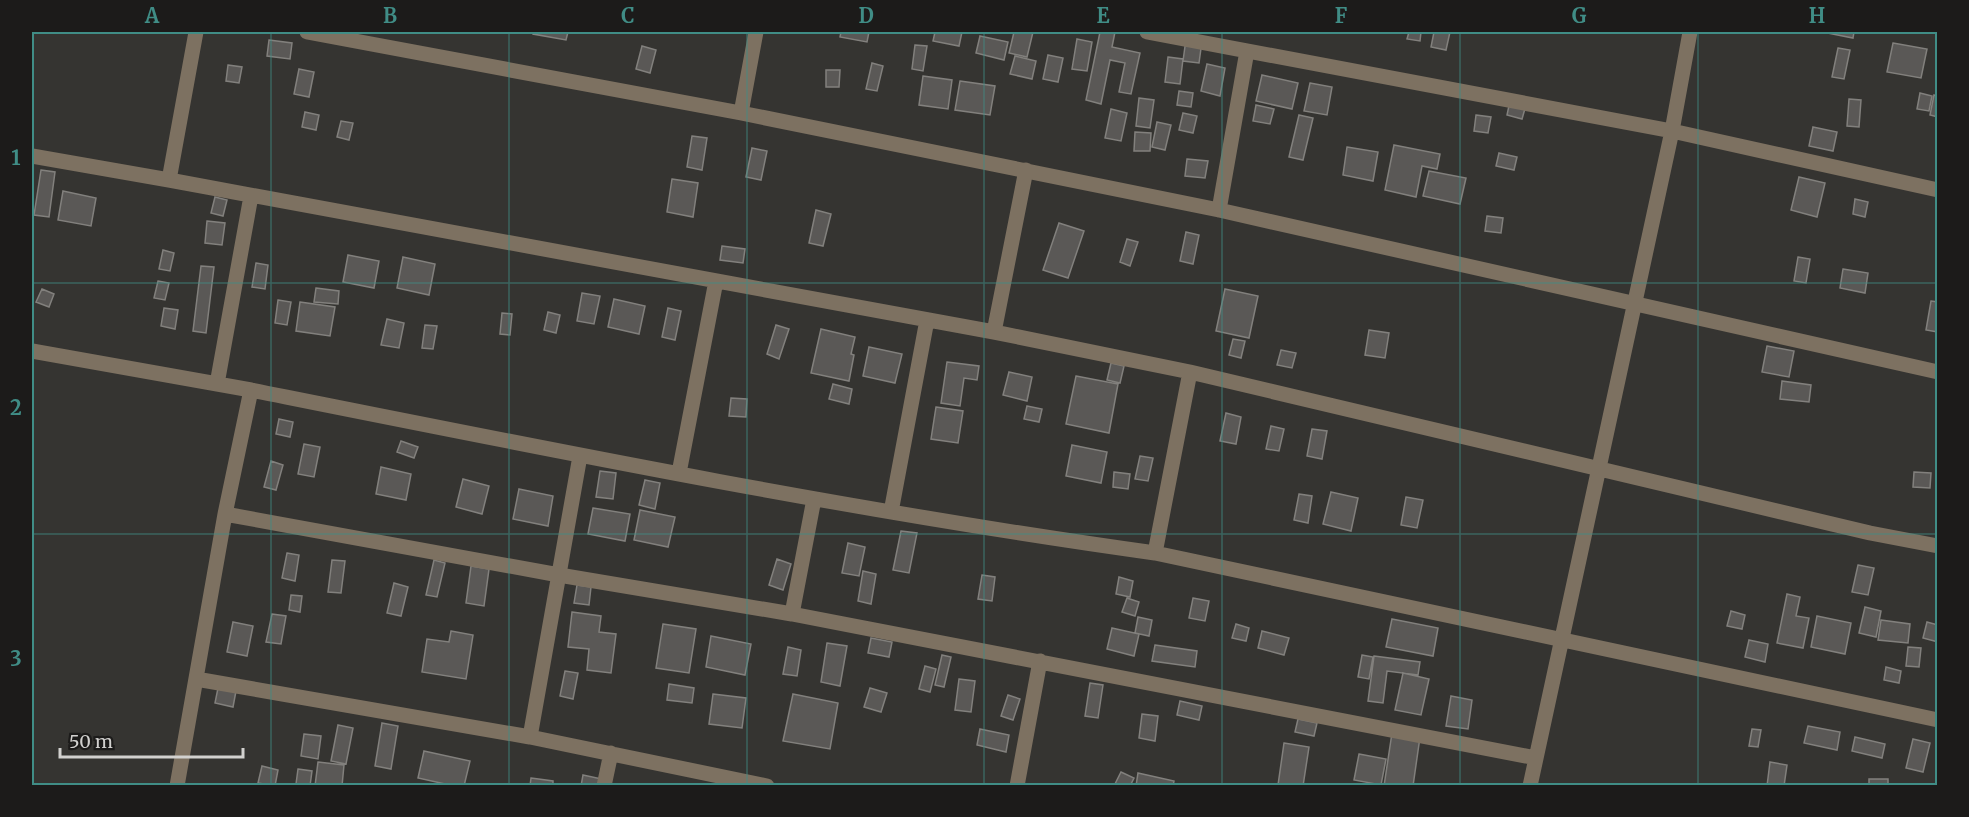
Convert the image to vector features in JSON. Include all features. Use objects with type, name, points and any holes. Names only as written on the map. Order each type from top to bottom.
[{"type":"street","points":[[169,180],[196,32]]},
{"type":"street","points":[[307,32],[741,113],[1219,210],[1938,372]]},
{"type":"street","points":[[741,113],[756,32]]},
{"type":"street","points":[[1147,32],[1672,131],[1938,190]]},
{"type":"street","points":[[1530,786],[1560,639],[1672,131],[1690,32]]},
{"type":"street","points":[[1219,210],[1247,51]]},
{"type":"street","points":[[32,156],[994,332],[1190,372],[1870,533],[1938,546]]},
{"type":"street","points":[[994,332],[1026,170]]},
{"type":"street","points":[[217,384],[251,196]]},
{"type":"street","points":[[679,473],[716,281]]},
{"type":"street","points":[[891,512],[927,320]]},
{"type":"street","points":[[32,351],[250,390],[580,456],[814,499],[1045,538],[1155,553],[1938,720]]},
{"type":"street","points":[[1155,553],[1190,372]]},
{"type":"street","points":[[177,786],[225,514],[250,390]]},
{"type":"street","points":[[530,737],[580,456]]},
{"type":"street","points":[[792,614],[814,499]]},
{"type":"street","points":[[225,514],[792,614],[1536,758]]},
{"type":"street","points":[[1017,786],[1040,661]]},
{"type":"street","points":[[196,679],[530,737],[767,786]]},
{"type":"street","points":[[604,786],[611,753]]},
{"type":"building","points":[[533,32],[568,32],[566,40],[533,34]]},
{"type":"building","points":[[841,32],[869,32],[867,42],[840,37]]},
{"type":"building","points":[[935,32],[962,32],[959,46],[933,41]]},
{"type":"building","points":[[1014,32],[1033,32],[1027,57],[1009,53]]},
{"type":"building","points":[[1100,32],[1115,32],[1112,47],[1140,53],[1131,94],[1119,92],[1125,63],[1110,60],[1101,104],[1086,100]]},
{"type":"building","points":[[1409,32],[1421,32],[1420,41],[1407,39]]},
{"type":"building","points":[[1434,32],[1450,32],[1446,50],[1431,47]]},
{"type":"building","points":[[1827,32],[1854,32],[1853,38]]},
{"type":"building","points":[[980,36],[1008,42],[1004,60],[976,53]]},
{"type":"building","points":[[1077,39],[1092,42],[1087,71],[1072,69]]},
{"type":"building","points":[[1186,39],[1202,41],[1199,63],[1183,61]]},
{"type":"building","points":[[269,40],[292,43],[290,59],[267,56]]},
{"type":"building","points":[[1893,43],[1927,49],[1921,78],[1887,72]]},
{"type":"building","points":[[915,45],[927,46],[923,71],[912,69]]},
{"type":"building","points":[[642,46],[656,50],[650,73],[636,69]]},
{"type":"building","points":[[1838,48],[1850,50],[1844,79],[1832,77]]},
{"type":"building","points":[[1048,55],[1063,58],[1058,82],[1043,79]]},
{"type":"building","points":[[1015,56],[1036,61],[1032,79],[1010,74]]},
{"type":"building","points":[[1168,57],[1183,59],[1180,84],[1165,82]]},
{"type":"building","points":[[872,63],[883,66],[877,91],[866,89]]},
{"type":"building","points":[[1207,64],[1225,68],[1220,96],[1201,91]]},
{"type":"building","points":[[228,65],[242,67],[239,83],[226,81]]},
{"type":"building","points":[[299,69],[314,72],[309,97],[294,94]]},
{"type":"building","points":[[826,70],[840,70],[839,87],[826,87]]},
{"type":"building","points":[[1262,75],[1298,83],[1292,109],[1256,101]]},
{"type":"building","points":[[923,76],[952,80],[948,109],[919,105]]},
{"type":"building","points":[[960,81],[995,86],[990,115],[955,110]]},
{"type":"building","points":[[1310,83],[1332,87],[1327,115],[1304,111]]},
{"type":"building","points":[[1179,91],[1193,93],[1191,107],[1177,105]]},
{"type":"building","points":[[1920,93],[1932,96],[1929,111],[1917,109]]},
{"type":"building","points":[[1934,95],[1938,96],[1938,117],[1930,115]]},
{"type":"building","points":[[1139,98],[1154,100],[1150,128],[1136,126]]},
{"type":"building","points":[[1849,99],[1861,100],[1859,127],[1847,126]]},
{"type":"building","points":[[1510,101],[1526,105],[1522,119],[1507,115]]},
{"type":"building","points":[[1256,105],[1274,109],[1270,124],[1253,121]]},
{"type":"building","points":[[1111,109],[1127,113],[1121,141],[1105,138]]},
{"type":"building","points":[[305,112],[319,115],[316,130],[302,127]]},
{"type":"building","points":[[1183,113],[1197,116],[1193,133],[1179,130]]},
{"type":"building","points":[[1299,115],[1313,118],[1303,160],[1289,157]]},
{"type":"building","points":[[1476,115],[1491,117],[1488,133],[1474,131]]},
{"type":"building","points":[[341,121],[353,123],[349,140],[337,137]]},
{"type":"building","points":[[1157,122],[1171,125],[1165,150],[1152,147]]},
{"type":"building","points":[[1813,127],[1837,132],[1833,151],[1809,146]]},
{"type":"building","points":[[1135,132],[1151,133],[1150,151],[1134,151]]},
{"type":"building","points":[[692,136],[707,138],[702,170],[687,167]]},
{"type":"building","points":[[1394,145],[1440,154],[1437,169],[1422,166],[1416,197],[1385,190]]},
{"type":"building","points":[[1347,147],[1378,152],[1373,181],[1343,175]]},
{"type":"building","points":[[752,148],[767,151],[761,180],[746,177]]},
{"type":"building","points":[[1499,153],[1517,157],[1514,170],[1496,166]]},
{"type":"building","points":[[1187,159],[1208,161],[1205,178],[1185,176]]},
{"type":"building","points":[[41,170],[55,172],[49,217],[34,215]]},
{"type":"building","points":[[1429,171],[1466,178],[1460,204],[1423,196]]},
{"type":"building","points":[[1799,177],[1825,183],[1817,217],[1791,210]]},
{"type":"building","points":[[672,179],[698,183],[693,217],[667,212]]},
{"type":"building","points":[[63,191],[96,198],[91,226],[58,220]]},
{"type":"building","points":[[215,197],[227,200],[223,216],[211,213]]},
{"type":"building","points":[[1855,199],[1868,202],[1865,217],[1853,214]]},
{"type":"building","points":[[816,210],[831,214],[823,246],[809,243]]},
{"type":"building","points":[[1487,216],[1503,218],[1501,233],[1485,231]]},
{"type":"building","points":[[207,221],[225,223],[222,245],[205,243]]},
{"type":"building","points":[[1059,223],[1084,231],[1068,278],[1043,270]]},
{"type":"building","points":[[1186,232],[1199,235],[1193,264],[1180,261]]},
{"type":"building","points":[[1127,239],[1138,242],[1130,266],[1120,262]]},
{"type":"building","points":[[722,246],[745,249],[743,263],[720,260]]},
{"type":"building","points":[[163,250],[174,253],[170,271],[159,269]]},
{"type":"building","points":[[348,255],[379,261],[374,288],[343,282]]},
{"type":"building","points":[[403,257],[435,264],[429,295],[397,288]]},
{"type":"building","points":[[1798,257],[1810,259],[1806,283],[1794,281]]},
{"type":"building","points":[[256,263],[268,265],[265,289],[252,287]]},
{"type":"building","points":[[201,266],[214,267],[206,333],[193,331]]},
{"type":"building","points":[[1843,269],[1868,273],[1865,293],[1840,288]]},
{"type":"building","points":[[158,281],[169,283],[165,300],[154,298]]},
{"type":"building","points":[[316,288],[339,291],[338,304],[314,302]]},
{"type":"building","points":[[42,289],[54,294],[49,307],[36,302]]},
{"type":"building","points":[[1225,289],[1258,296],[1249,338],[1216,331]]},
{"type":"building","points":[[582,293],[600,296],[594,324],[577,321]]},
{"type":"building","points":[[614,299],[645,306],[639,334],[608,327]]},
{"type":"building","points":[[278,300],[291,302],[287,325],[275,323]]},
{"type":"building","points":[[1931,301],[1938,302],[1938,332],[1926,330]]},
{"type":"building","points":[[300,302],[335,307],[330,336],[296,331]]},
{"type":"building","points":[[164,308],[178,310],[175,329],[161,326]]},
{"type":"building","points":[[668,308],[681,311],[675,340],[662,337]]},
{"type":"building","points":[[548,312],[560,315],[556,333],[544,330]]},
{"type":"building","points":[[502,313],[512,314],[510,335],[500,334]]},
{"type":"building","points":[[387,319],[404,323],[399,348],[381,345]]},
{"type":"building","points":[[425,325],[437,326],[433,349],[422,348]]},
{"type":"building","points":[[776,325],[789,329],[779,359],[767,354]]},
{"type":"building","points":[[821,329],[855,337],[849,381],[811,373]]},
{"type":"building","points":[[1369,330],[1389,333],[1385,358],[1365,355]]},
{"type":"building","points":[[1233,339],[1245,341],[1241,358],[1229,355]]},
{"type":"building","points":[[1767,346],[1794,351],[1789,377],[1762,372]]},
{"type":"building","points":[[869,347],[902,354],[895,383],[863,376]]},
{"type":"building","points":[[1281,350],[1296,353],[1292,368],[1277,365]]},
{"type":"building","points":[[947,362],[979,366],[977,380],[964,378],[960,406],[941,403]]},
{"type":"building","points":[[1111,363],[1124,366],[1120,383],[1107,380]]},
{"type":"building","points":[[1009,372],[1032,377],[1027,401],[1003,395]]},
{"type":"building","points":[[1076,376],[1118,384],[1109,433],[1066,424]]},
{"type":"building","points":[[1782,381],[1811,385],[1809,402],[1780,399]]},
{"type":"building","points":[[833,384],[852,389],[849,404],[829,399]]},
{"type":"building","points":[[731,398],[747,399],[746,417],[729,416]]},
{"type":"building","points":[[1027,406],[1042,409],[1039,422],[1024,419]]},
{"type":"building","points":[[936,407],[963,411],[958,443],[931,439]]},
{"type":"building","points":[[1226,413],[1241,417],[1236,444],[1220,441]]},
{"type":"building","points":[[279,419],[293,422],[290,437],[276,434]]},
{"type":"building","points":[[1271,426],[1284,429],[1279,451],[1266,449]]},
{"type":"building","points":[[1312,429],[1327,431],[1322,459],[1307,456]]},
{"type":"building","points":[[401,441],[418,447],[414,458],[397,452]]},
{"type":"building","points":[[304,444],[320,447],[314,477],[298,474]]},
{"type":"building","points":[[1072,445],[1107,452],[1101,483],[1066,476]]},
{"type":"building","points":[[1140,456],[1153,458],[1148,481],[1135,479]]},
{"type":"building","points":[[271,461],[283,465],[276,490],[264,487]]},
{"type":"building","points":[[381,467],[411,474],[406,500],[376,494]]},
{"type":"building","points":[[600,471],[616,473],[613,499],[596,497]]},
{"type":"building","points":[[1114,472],[1130,474],[1128,489],[1113,487]]},
{"type":"building","points":[[1914,472],[1931,473],[1930,488],[1913,487]]},
{"type":"building","points":[[463,479],[489,486],[482,514],[456,507]]},
{"type":"building","points":[[645,480],[660,483],[655,509],[639,505]]},
{"type":"building","points":[[519,489],[553,496],[548,526],[513,519]]},
{"type":"building","points":[[1331,492],[1358,498],[1351,531],[1323,524]]},
{"type":"building","points":[[1299,494],[1312,496],[1308,523],[1294,520]]},
{"type":"building","points":[[1406,497],[1423,500],[1417,528],[1401,525]]},
{"type":"building","points":[[593,508],[630,514],[625,541],[588,534]]},
{"type":"building","points":[[640,510],[675,517],[668,547],[634,540]]},
{"type":"building","points":[[901,531],[917,533],[909,573],[893,570]]},
{"type":"building","points":[[848,543],[865,547],[859,576],[842,573]]},
{"type":"building","points":[[287,553],[299,555],[295,581],[282,578]]},
{"type":"building","points":[[777,559],[791,564],[783,590],[769,585]]},
{"type":"building","points":[[332,560],[345,561],[341,593],[328,592]]},
{"type":"building","points":[[434,560],[445,563],[437,597],[426,595]]},
{"type":"building","points":[[1858,565],[1874,568],[1868,595],[1852,592]]},
{"type":"building","points":[[471,566],[489,569],[484,606],[466,603]]},
{"type":"building","points":[[863,571],[876,574],[871,604],[858,601]]},
{"type":"building","points":[[982,575],[995,577],[992,601],[978,599]]},
{"type":"building","points":[[1119,577],[1133,581],[1130,597],[1116,594]]},
{"type":"building","points":[[394,583],[408,587],[401,616],[387,613]]},
{"type":"building","points":[[577,585],[591,587],[589,605],[574,603]]},
{"type":"building","points":[[1787,594],[1800,597],[1796,616],[1809,618],[1803,648],[1777,643]]},
{"type":"building","points":[[291,595],[302,596],[300,612],[289,610]]},
{"type":"building","points":[[1127,598],[1139,602],[1135,616],[1122,612]]},
{"type":"building","points":[[1193,598],[1209,601],[1205,621],[1189,618]]},
{"type":"building","points":[[1865,607],[1881,611],[1876,637],[1859,633]]},
{"type":"building","points":[[1731,611],[1745,615],[1742,629],[1727,626]]},
{"type":"building","points":[[572,612],[601,616],[599,632],[616,634],[611,673],[587,670],[589,649],[568,647]]},
{"type":"building","points":[[272,614],[286,616],[281,644],[266,642]]},
{"type":"building","points":[[1817,616],[1851,623],[1845,654],[1811,647]]},
{"type":"building","points":[[1138,617],[1152,620],[1149,636],[1135,633]]},
{"type":"building","points":[[1392,619],[1438,628],[1433,656],[1386,647]]},
{"type":"building","points":[[1881,620],[1910,624],[1908,643],[1878,640]]},
{"type":"building","points":[[233,622],[253,626],[247,656],[227,652]]},
{"type":"building","points":[[1927,622],[1938,625],[1938,642],[1923,638]]},
{"type":"building","points":[[663,624],[696,629],[689,673],[656,668]]},
{"type":"building","points":[[1236,624],[1249,628],[1246,641],[1232,638]]},
{"type":"building","points":[[1112,628],[1139,634],[1134,656],[1107,649]]},
{"type":"building","points":[[451,631],[473,635],[466,679],[422,672],[427,639],[449,642]]},
{"type":"building","points":[[1262,631],[1289,638],[1284,655],[1258,648]]},
{"type":"building","points":[[711,636],[751,644],[745,675],[706,667]]},
{"type":"building","points":[[871,638],[892,642],[889,657],[868,653]]},
{"type":"building","points":[[1749,640],[1768,644],[1765,662],[1745,657]]},
{"type":"building","points":[[827,643],[847,646],[840,686],[821,682]]},
{"type":"building","points":[[1155,645],[1197,651],[1195,667],[1152,661]]},
{"type":"building","points":[[788,647],[801,650],[797,676],[783,674]]},
{"type":"building","points":[[1908,647],[1921,648],[1919,667],[1906,666]]},
{"type":"building","points":[[942,655],[951,657],[944,687],[935,685]]},
{"type":"building","points":[[1362,655],[1373,657],[1369,679],[1358,677]]},
{"type":"building","points":[[1374,656],[1420,662],[1418,675],[1387,671],[1383,703],[1368,701]]},
{"type":"building","points":[[925,666],[936,669],[930,692],[919,689]]},
{"type":"building","points":[[1886,667],[1901,671],[1899,683],[1884,680]]},
{"type":"building","points":[[565,671],[578,673],[573,699],[560,696]]},
{"type":"building","points":[[1403,673],[1429,679],[1421,715],[1395,710]]},
{"type":"building","points":[[959,679],[975,681],[971,712],[955,710]]},
{"type":"building","points":[[1090,683],[1103,685],[1098,718],[1085,716]]},
{"type":"building","points":[[669,684],[694,688],[692,703],[667,700]]},
{"type":"building","points":[[218,688],[236,691],[233,707],[215,703]]},
{"type":"building","points":[[870,688],[887,693],[881,712],[864,707]]},
{"type":"building","points":[[713,694],[746,698],[742,728],[709,724]]},
{"type":"building","points":[[793,694],[838,703],[830,749],[783,741]]},
{"type":"building","points":[[1008,695],[1020,699],[1013,720],[1001,716]]},
{"type":"building","points":[[1451,696],[1472,700],[1468,729],[1446,726]]},
{"type":"building","points":[[1180,701],[1202,706],[1199,720],[1177,715]]},
{"type":"building","points":[[1142,714],[1158,716],[1155,741],[1139,738]]},
{"type":"building","points":[[1298,719],[1317,723],[1314,736],[1295,732]]},
{"type":"building","points":[[382,723],[398,726],[391,769],[375,766]]},
{"type":"building","points":[[338,725],[353,728],[346,764],[331,761]]},
{"type":"building","points":[[1808,726],[1840,732],[1837,750],[1804,743]]},
{"type":"building","points":[[980,729],[1009,735],[1006,752],[977,745]]},
{"type":"building","points":[[1752,729],[1761,730],[1758,747],[1749,746]]},
{"type":"building","points":[[1392,733],[1420,737],[1413,786],[1384,786]]},
{"type":"building","points":[[304,734],[321,736],[318,759],[301,756]]},
{"type":"building","points":[[1855,737],[1885,744],[1882,758],[1852,751]]},
{"type":"building","points":[[1913,739],[1930,743],[1923,772],[1906,768]]},
{"type":"building","points":[[1284,743],[1309,747],[1303,786],[1278,785]]},
{"type":"building","points":[[424,751],[470,761],[464,786],[418,778]]},
{"type":"building","points":[[1359,754],[1386,759],[1381,785],[1354,780]]},
{"type":"building","points":[[318,762],[344,765],[342,786],[315,786]]},
{"type":"building","points":[[1770,762],[1787,765],[1784,786],[1767,786]]},
{"type":"building","points":[[262,766],[278,770],[275,786],[258,783]]},
{"type":"building","points":[[298,769],[312,771],[310,786],[296,784]]},
{"type":"building","points":[[1121,772],[1134,778],[1130,786],[1114,786]]},
{"type":"building","points":[[1138,773],[1174,781],[1173,786],[1136,786]]},
{"type":"building","points":[[583,775],[611,781],[610,786],[581,786]]},
{"type":"building","points":[[531,778],[553,781],[553,786],[530,786]]},
{"type":"building","points":[[1869,779],[1888,779],[1888,786],[1869,786]]}]
